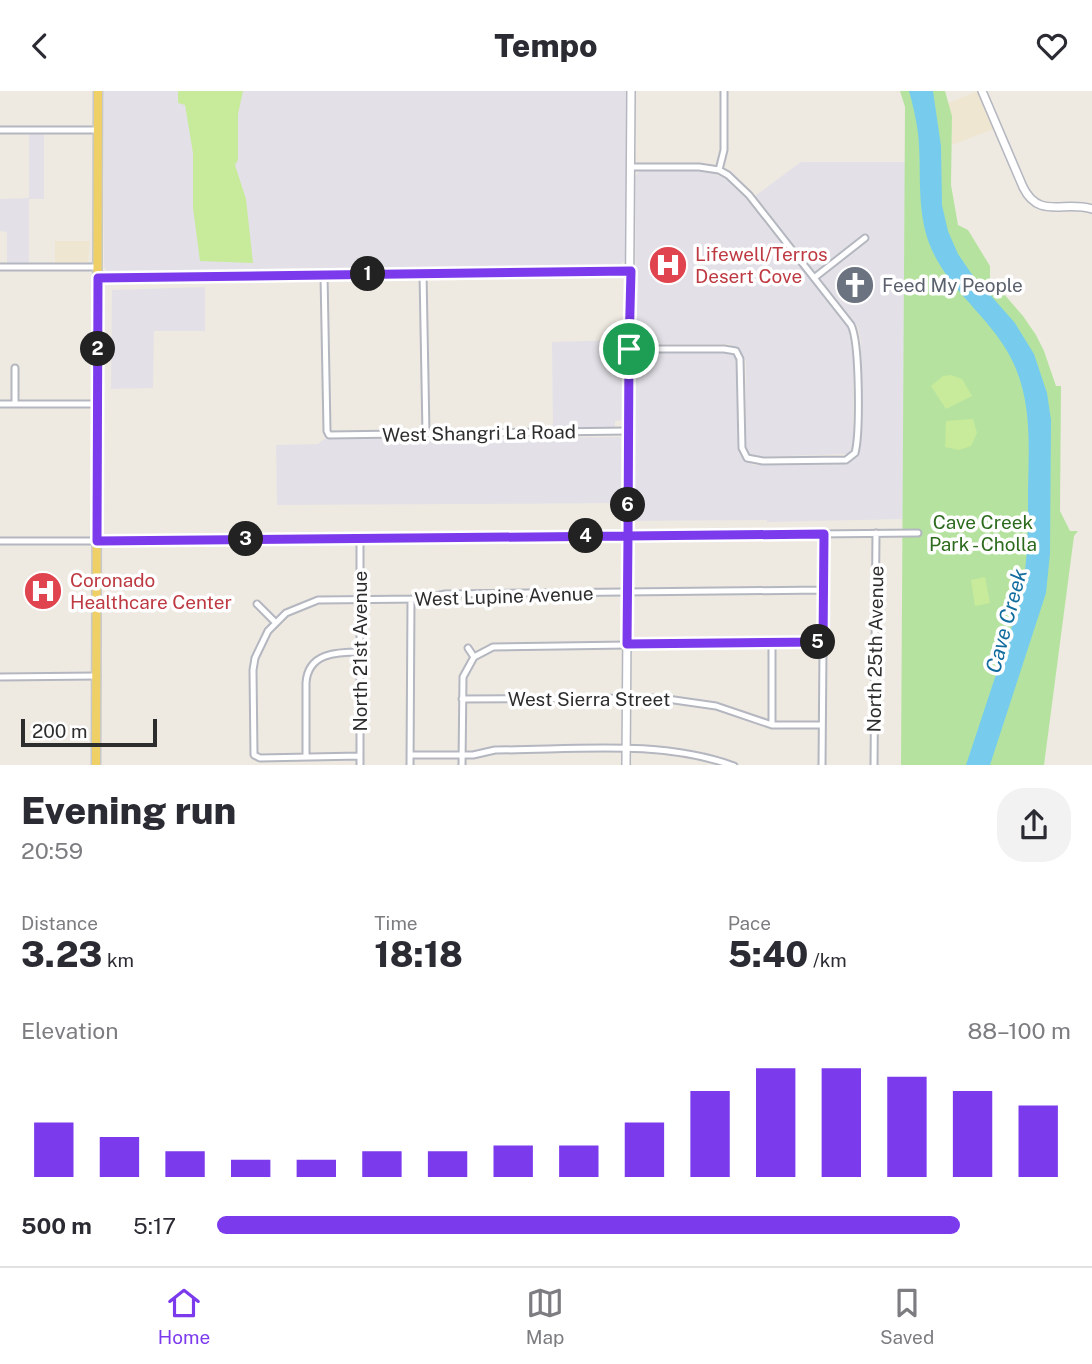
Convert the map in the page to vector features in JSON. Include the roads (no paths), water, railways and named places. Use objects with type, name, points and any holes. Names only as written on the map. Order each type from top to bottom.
[{"type":"main road","points":[[96,765],[98,91]]},
{"type":"street","points":[[626,765],[631,91]]},
{"type":"street","points":[[719,170],[724,150],[724,91]]},
{"type":"street","points":[[982,91],[1031,201],[1047,207],[1079,206],[1092,209]]},
{"type":"street","points":[[0,130],[98,130]]},
{"type":"street","points":[[629,349],[736,351],[740,359],[742,448],[747,458],[763,461],[846,460],[852,457],[857,447],[858,355],[855,334],[749,195],[738,183],[719,170],[699,167],[631,167]]},
{"type":"street","points":[[814,278],[865,238]]},
{"type":"street","points":[[0,267],[98,267]]},
{"type":"street","points":[[98,278],[631,271]]},
{"type":"street","points":[[423,273],[426,434]]},
{"type":"street","name":"West Shangri La Road","points":[[324,275],[327,431],[330,435],[628,431]]},
{"type":"street","points":[[15,368],[15,404]]},
{"type":"street","points":[[0,404],[98,404]]},
{"type":"street","name":"North 25th Avenue","points":[[874,765],[876,533]]},
{"type":"street","points":[[0,541],[918,533]]},
{"type":"street","points":[[822,765],[824,534]]},
{"type":"street","name":"North 21st Avenue","points":[[360,537],[360,765]]},
{"type":"street","name":"West Lupine Avenue","points":[[275,622],[286,613],[309,602],[411,599],[445,594],[824,590]]},
{"type":"street","points":[[410,765],[411,599]]},
{"type":"street","points":[[257,604],[275,622],[261,642],[253,670],[254,755],[260,758],[360,756]]},
{"type":"street","points":[[462,765],[463,677],[474,657],[486,650],[503,645],[823,642]]},
{"type":"street","points":[[772,643],[772,725]]},
{"type":"street","points":[[468,648],[474,657]]},
{"type":"street","points":[[306,757],[307,677],[317,660],[331,653],[360,652]]},
{"type":"street","points":[[0,677],[97,676]]},
{"type":"street","points":[[716,706],[718,698]]},
{"type":"street","name":"West Sierra Street","points":[[462,699],[677,699],[716,706],[772,725],[822,725]]},
{"type":"street","points":[[410,755],[473,755],[495,750],[626,749],[684,752],[734,765]]},
{"type":"water","points":[[909,91],[933,91],[941,146],[942,205],[948,231],[958,254],[971,273],[1015,323],[1034,354],[1047,393],[1051,420],[1050,554],[1046,593],[990,765],[966,765],[1023,588],[1028,533],[1029,453],[1025,398],[1020,380],[1004,346],[944,272],[929,243],[922,216],[918,133]]},
{"type":"place","name":"Lifewell/Terros Desert Cove","points":[[668,265]]},
{"type":"place","name":"Feed My People","points":[[855,285]]},
{"type":"place","name":"Coronado Healthcare Center","points":[[43,591]]},
{"type":"park label","name":"Cave Creek Park - Cholla","points":[[983,533]]},
{"type":"water label","name":"Cave Creek","points":[[1006,621]]}]
